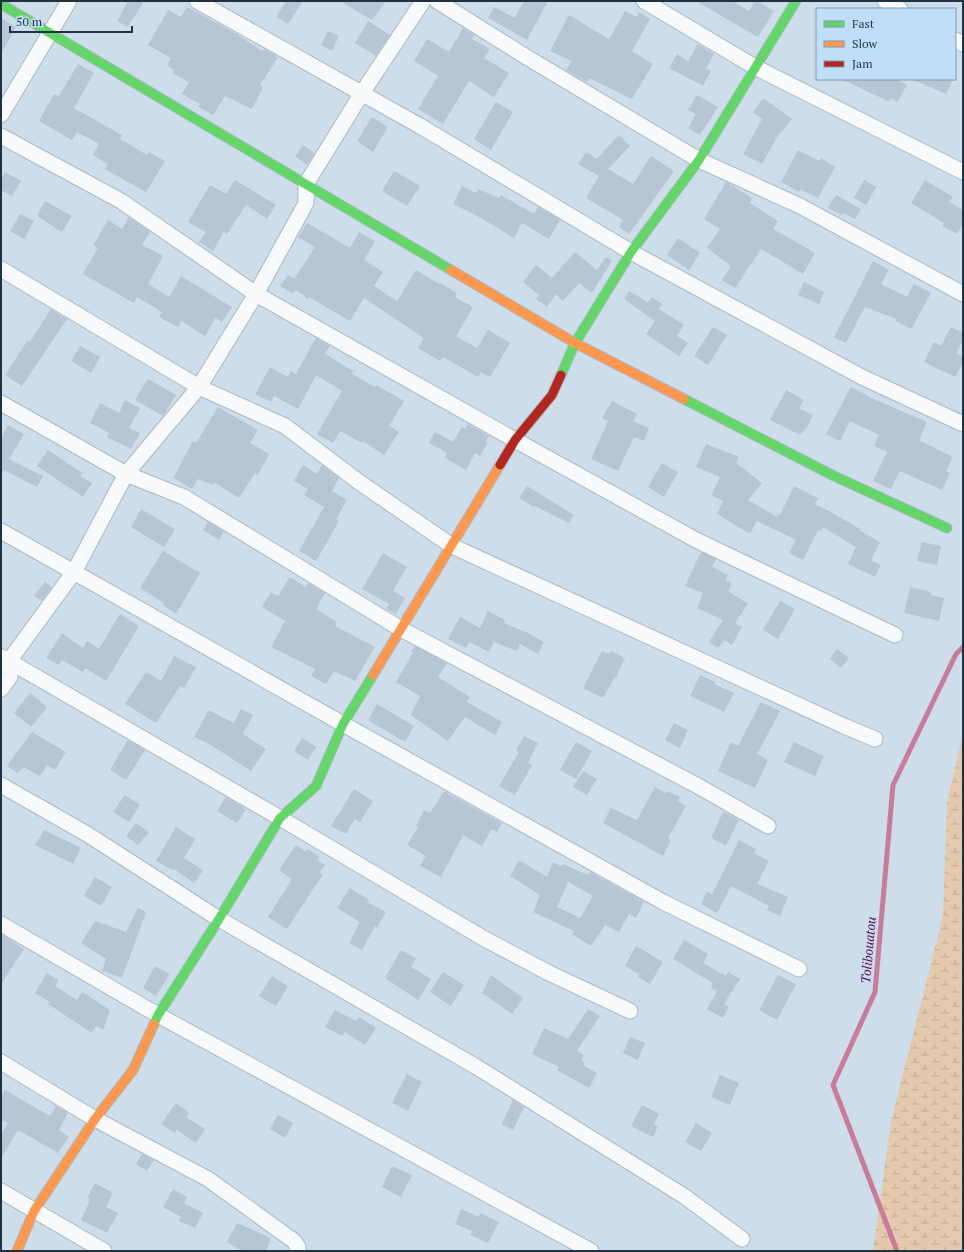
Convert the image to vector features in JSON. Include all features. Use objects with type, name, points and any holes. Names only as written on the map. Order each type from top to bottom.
[{"type":"street","points":[[1,115],[69,1]]},
{"type":"street","points":[[197,1],[427,130],[631,252],[862,377],[963,424]]},
{"type":"street","points":[[5,659],[74,572],[126,474],[200,387],[256,294],[306,203],[306,184],[362,93],[423,1]]},
{"type":"street","points":[[436,1],[699,160],[800,206],[963,294]]},
{"type":"street","points":[[644,1],[755,67],[963,172]]},
{"type":"street","points":[[17,1251],[34,1211],[95,1119],[133,1070],[158,1015],[219,919],[280,818],[316,786],[343,724],[515,440],[552,395],[575,343],[631,252],[699,160],[796,1]]},
{"type":"street","points":[[885,1],[898,8]]},
{"type":"street","points":[[1,4],[575,343],[832,475],[946,528]]},
{"type":"street","points":[[1,136],[121,201],[256,294],[515,440],[696,540],[895,635]]},
{"type":"street","points":[[1,269],[200,387],[285,426],[359,482],[452,546],[844,726],[876,739]]},
{"type":"street","points":[[1,403],[126,474],[184,497],[401,629],[698,786],[768,826]]},
{"type":"street","points":[[1,531],[343,724],[664,902],[799,969]]},
{"type":"street","points":[[1,689],[10,677],[5,659]]},
{"type":"street","points":[[5,659],[484,938],[549,973],[630,1011]]},
{"type":"street","points":[[1,785],[87,834],[219,919],[475,1066],[684,1196],[742,1239]]},
{"type":"street","points":[[1,924],[158,1015],[591,1251]]},
{"type":"street","points":[[1,1062],[95,1119],[208,1179],[294,1241],[298,1246],[298,1251]]},
{"type":"street","points":[[1,1192],[104,1251]]},
{"type":"green space","points":[[963,733],[963,1251],[873,1251],[891,1122],[943,916],[947,803]]},
{"type":"building","points":[[128,1],[144,1],[128,27],[117,21]]},
{"type":"building","points":[[286,1],[303,1],[288,24],[276,17]]},
{"type":"building","points":[[340,1],[386,1],[372,20]]},
{"type":"building","points":[[524,1],[548,1],[527,40],[488,18],[494,7],[515,18]]},
{"type":"building","points":[[696,1],[732,1],[749,11],[755,1],[757,1],[774,11],[758,37]]},
{"type":"building","points":[[187,7],[235,33],[262,51],[264,49],[278,57],[260,85],[263,87],[252,109],[225,96],[213,115],[198,107],[200,104],[182,94],[189,82],[172,73],[174,70],[167,66],[171,58],[148,45],[168,10],[181,17]]},
{"type":"building","points":[[625,11],[637,17],[639,12],[650,19],[632,51],[653,64],[632,99],[589,78],[587,82],[566,70],[572,61],[550,51],[569,15],[609,39]]},
{"type":"building","points":[[1,18],[16,27],[1,54]]},
{"type":"building","points":[[368,21],[390,35],[376,56],[355,43]]},
{"type":"building","points":[[463,28],[474,35],[472,39],[490,49],[484,58],[509,73],[494,97],[469,81],[443,124],[418,109],[438,76],[414,61],[427,39],[449,52]]},
{"type":"building","points":[[328,31],[339,36],[332,51],[321,45]]},
{"type":"building","points":[[698,44],[714,54],[706,68],[711,71],[703,86],[669,68],[677,54],[688,61]]},
{"type":"building","points":[[78,64],[94,73],[74,108],[122,135],[120,139],[147,155],[149,152],[165,161],[146,192],[105,169],[108,164],[93,155],[99,144],[77,132],[72,140],[39,121],[54,94],[59,96]]},
{"type":"building","points":[[843,80],[899,80],[907,85],[897,102],[891,98],[890,102]]},
{"type":"building","points":[[913,80],[953,80],[946,94]]},
{"type":"building","points":[[697,95],[718,107],[700,135],[688,128],[696,114],[688,110]]},
{"type":"building","points":[[763,98],[792,119],[781,133],[780,132],[762,164],[743,154],[762,119],[753,112]]},
{"type":"building","points":[[496,102],[513,112],[491,150],[474,139]]},
{"type":"building","points":[[372,117],[388,127],[373,152],[357,141]]},
{"type":"building","points":[[619,135],[630,146],[608,169],[633,184],[651,156],[674,171],[629,234],[619,227],[623,220],[586,198],[599,176],[578,164],[586,152],[597,159]]},
{"type":"building","points":[[303,145],[314,153],[307,165],[295,156]]},
{"type":"building","points":[[798,150],[819,161],[821,158],[835,167],[818,198],[800,189],[799,192],[781,182]]},
{"type":"building","points":[[394,171],[420,186],[407,206],[382,191]]},
{"type":"building","points":[[5,172],[21,181],[12,196],[1,190],[1,179]]},
{"type":"building","points":[[235,180],[276,205],[267,219],[246,205],[227,234],[224,232],[213,251],[199,242],[206,232],[188,222],[210,185],[226,194]]},
{"type":"building","points":[[864,180],[876,187],[866,205],[854,198]]},
{"type":"building","points":[[925,180],[953,197],[949,202],[963,210],[963,223],[957,234],[942,226],[944,223],[911,203]]},
{"type":"building","points":[[726,182],[752,198],[750,203],[778,221],[773,229],[815,253],[803,274],[761,249],[735,288],[722,280],[731,266],[707,248],[720,229],[704,219]]},
{"type":"building","points":[[462,186],[476,193],[478,189],[499,198],[501,195],[534,214],[538,207],[560,220],[549,239],[522,223],[514,238],[479,217],[453,204]]},
{"type":"building","points":[[836,195],[861,209],[855,219],[843,213],[842,215],[828,208]]},
{"type":"building","points":[[45,201],[72,216],[62,232],[37,216]]},
{"type":"building","points":[[20,214],[34,221],[24,239],[10,231]]},
{"type":"building","points":[[129,217],[150,232],[142,245],[163,256],[148,284],[169,297],[181,276],[232,307],[222,322],[215,318],[205,336],[181,321],[178,327],[159,317],[162,312],[137,297],[134,303],[83,274],[98,248],[93,245],[108,220],[122,229]]},
{"type":"building","points":[[307,223],[350,248],[359,232],[375,241],[364,260],[383,272],[374,286],[397,301],[416,270],[457,293],[455,297],[473,307],[456,336],[477,348],[488,330],[510,343],[490,377],[481,372],[478,377],[443,357],[440,361],[418,348],[424,338],[364,298],[350,321],[309,297],[308,299],[296,290],[293,294],[280,286],[288,275],[294,279],[315,247],[298,237]]},
{"type":"building","points":[[678,238],[700,253],[689,270],[667,255]]},
{"type":"building","points":[[575,252],[597,270],[606,257],[612,261],[592,293],[579,283],[563,301],[556,294],[547,307],[536,299],[539,295],[523,282],[536,265],[552,278]]},
{"type":"building","points":[[873,261],[889,270],[881,284],[907,297],[914,284],[931,293],[911,329],[896,321],[896,319],[865,307],[846,343],[834,337]]},
{"type":"building","points":[[804,282],[824,292],[819,304],[798,295]]},
{"type":"building","points":[[629,291],[648,302],[652,297],[662,304],[659,309],[684,325],[677,336],[688,343],[679,356],[646,334],[655,321],[624,299]]},
{"type":"building","points":[[51,309],[67,319],[22,386],[5,375],[28,340],[30,342]]},
{"type":"building","points":[[713,327],[727,335],[708,365],[694,356]]},
{"type":"building","points":[[951,327],[963,333],[963,340],[956,353],[963,357],[963,363],[955,377],[924,362],[934,342],[941,346]]},
{"type":"building","points":[[316,338],[330,346],[325,354],[353,371],[352,374],[375,387],[376,385],[404,401],[389,426],[399,432],[384,455],[363,441],[362,443],[340,431],[333,443],[317,434],[342,391],[316,375],[298,409],[274,396],[271,402],[255,394],[270,367],[288,377],[291,371],[296,374]]},
{"type":"building","points":[[80,346],[100,357],[91,373],[71,361]]},
{"type":"building","points":[[148,379],[176,395],[163,416],[135,400]]},
{"type":"building","points":[[851,387],[867,396],[927,422],[919,440],[953,457],[946,471],[950,473],[942,490],[900,471],[891,489],[873,481],[887,452],[874,446],[879,435],[850,421],[840,441],[826,434]]},
{"type":"building","points":[[786,390],[804,400],[799,408],[813,415],[807,427],[800,435],[770,420]]},
{"type":"building","points":[[125,400],[140,408],[129,428],[140,433],[131,449],[107,437],[109,433],[90,423],[100,403],[119,413]]},
{"type":"building","points":[[612,401],[637,414],[633,421],[649,428],[644,441],[634,437],[618,471],[591,459],[608,421],[602,418]]},
{"type":"building","points":[[218,407],[258,430],[250,443],[269,454],[258,475],[255,473],[239,498],[214,482],[213,485],[198,479],[192,489],[173,478],[193,441],[196,443]]},
{"type":"building","points":[[468,424],[489,436],[486,441],[488,442],[480,456],[475,453],[466,470],[445,458],[447,453],[429,443],[435,432],[453,442],[462,427],[465,429]]},
{"type":"building","points":[[8,425],[24,434],[9,459],[43,476],[37,487],[4,470],[1,475],[1,437]]},
{"type":"building","points":[[706,444],[739,457],[736,463],[762,483],[748,500],[777,517],[778,514],[780,515],[794,486],[818,498],[815,504],[880,542],[871,560],[881,565],[875,577],[848,564],[856,547],[823,527],[821,531],[818,530],[803,560],[789,553],[796,540],[757,521],[750,534],[717,514],[723,501],[711,495],[720,477],[696,467]]},
{"type":"building","points":[[48,450],[82,473],[80,476],[92,483],[83,497],[37,466]]},
{"type":"building","points":[[662,463],[678,472],[664,497],[648,487]]},
{"type":"building","points":[[303,465],[317,474],[322,465],[339,478],[332,491],[347,500],[336,519],[339,521],[316,561],[299,551],[324,507],[304,495],[308,489],[294,481]]},
{"type":"building","points":[[527,486],[574,515],[569,523],[535,506],[534,507],[519,498]]},
{"type":"building","points":[[141,509],[175,529],[164,547],[131,527]]},
{"type":"building","points":[[208,522],[224,532],[219,540],[203,530]]},
{"type":"building","points":[[922,542],[941,546],[937,565],[917,561]]},
{"type":"building","points":[[163,551],[200,573],[176,614],[163,605],[164,603],[140,588]]},
{"type":"building","points":[[701,552],[716,559],[712,567],[728,575],[726,580],[732,583],[728,591],[748,604],[735,623],[742,627],[732,645],[724,640],[718,648],[709,642],[723,620],[697,608],[703,593],[685,586]]},
{"type":"building","points":[[383,553],[407,567],[393,591],[405,598],[396,614],[386,609],[389,604],[362,589]]},
{"type":"building","points":[[290,577],[306,587],[308,583],[325,593],[316,609],[337,622],[335,626],[375,647],[355,681],[334,671],[326,684],[311,676],[315,669],[271,647],[285,621],[262,607],[271,592],[278,596]]},
{"type":"building","points":[[45,582],[52,587],[42,601],[34,596]]},
{"type":"building","points":[[910,587],[931,592],[931,595],[944,598],[939,621],[904,613]]},
{"type":"building","points":[[780,601],[795,609],[778,639],[763,630]]},
{"type":"building","points":[[488,611],[505,620],[504,623],[528,633],[544,642],[538,654],[520,644],[517,651],[494,642],[489,652],[469,642],[466,648],[448,639],[460,617],[480,628]]},
{"type":"building","points":[[120,614],[139,626],[106,681],[85,668],[83,672],[62,660],[59,665],[46,658],[62,633],[83,648],[87,641],[99,649]]},
{"type":"building","points":[[415,646],[447,663],[438,677],[470,697],[467,702],[502,722],[495,735],[465,717],[448,741],[411,715],[420,696],[396,682],[413,653],[411,652]]},
{"type":"building","points":[[837,649],[849,658],[841,668],[830,659]]},
{"type":"building","points":[[602,651],[609,654],[611,651],[625,658],[616,677],[603,698],[583,688]]},
{"type":"building","points":[[174,656],[196,667],[184,688],[180,686],[156,723],[125,704],[146,672],[161,681]]},
{"type":"building","points":[[700,675],[715,682],[714,684],[734,693],[724,712],[690,696]]},
{"type":"building","points":[[30,693],[47,707],[31,727],[14,713]]},
{"type":"building","points":[[761,702],[780,711],[757,754],[768,760],[755,788],[718,771],[731,742],[738,746]]},
{"type":"building","points":[[377,704],[414,726],[405,742],[368,720]]},
{"type":"building","points":[[241,709],[253,715],[243,734],[266,749],[251,771],[211,745],[194,737],[209,710],[234,723]]},
{"type":"building","points":[[674,723],[688,730],[680,748],[665,740]]},
{"type":"building","points":[[32,732],[66,752],[55,770],[47,765],[40,776],[23,767],[18,773],[7,766]]},
{"type":"building","points":[[524,736],[538,743],[528,763],[532,765],[515,795],[499,786],[519,752],[516,750]]},
{"type":"building","points":[[302,738],[316,747],[308,760],[294,751]]},
{"type":"building","points":[[128,740],[145,750],[126,780],[110,770]]},
{"type":"building","points":[[576,742],[592,751],[576,779],[560,770]]},
{"type":"building","points":[[794,742],[824,756],[815,776],[784,762]]},
{"type":"building","points":[[583,771],[597,779],[587,795],[573,787]]},
{"type":"building","points":[[655,787],[666,793],[667,791],[680,797],[678,801],[686,806],[668,838],[671,840],[663,856],[603,823],[611,808],[637,820]]},
{"type":"building","points":[[354,789],[373,801],[360,822],[355,819],[346,834],[331,826]]},
{"type":"building","points":[[444,791],[502,823],[497,832],[492,829],[482,846],[463,835],[441,877],[420,866],[426,856],[407,845],[418,827],[416,826],[424,810],[430,813]]},
{"type":"building","points":[[125,795],[140,805],[129,822],[113,812]]},
{"type":"building","points":[[226,797],[246,809],[237,823],[217,811]]},
{"type":"building","points":[[723,812],[739,820],[726,846],[711,838]]},
{"type":"building","points":[[136,823],[149,832],[138,845],[126,836]]},
{"type":"building","points":[[176,827],[195,839],[184,858],[203,870],[194,883],[174,869],[173,870],[156,861]]},
{"type":"building","points":[[44,830],[81,848],[73,864],[35,845]]},
{"type":"building","points":[[739,840],[756,849],[754,853],[769,861],[757,884],[788,897],[780,916],[767,910],[769,906],[731,886],[717,913],[701,904],[707,892],[712,894]]},
{"type":"building","points":[[296,845],[306,852],[308,849],[319,857],[317,860],[325,865],[320,872],[323,875],[287,929],[268,917],[292,879],[279,870]]},
{"type":"building","points":[[519,860],[547,877],[553,862],[561,866],[563,864],[588,875],[590,872],[644,902],[636,918],[629,914],[619,932],[605,925],[591,946],[572,934],[574,931],[533,912],[540,895],[510,876]],"holes":[[[568,882],[593,896],[580,918],[557,907]]]},
{"type":"building","points":[[95,877],[112,887],[101,906],[84,896]]},
{"type":"building","points":[[350,888],[369,900],[367,902],[386,912],[377,928],[375,926],[362,950],[349,943],[360,922],[337,908]]},
{"type":"building","points":[[138,908],[146,912],[122,978],[102,971],[106,959],[81,943],[95,921],[126,932]]},
{"type":"building","points":[[1,934],[24,949],[1,984]]},
{"type":"building","points":[[684,940],[708,954],[703,963],[726,976],[728,972],[740,979],[724,1004],[729,1007],[723,1018],[707,1009],[717,991],[711,988],[713,983],[673,959]]},
{"type":"building","points":[[636,946],[663,962],[650,984],[638,977],[639,974],[625,966]]},
{"type":"building","points":[[401,950],[416,958],[411,967],[431,979],[418,1000],[385,978]]},
{"type":"building","points":[[155,966],[170,974],[156,996],[143,988]]},
{"type":"building","points":[[443,972],[464,985],[451,1006],[430,992]]},
{"type":"building","points":[[47,973],[58,980],[55,986],[77,1000],[82,992],[110,1010],[103,1030],[96,1026],[92,1033],[48,1004],[50,1002],[35,993]]},
{"type":"building","points":[[491,975],[523,998],[512,1014],[482,993]]},
{"type":"building","points":[[778,975],[796,984],[777,1020],[759,1010]]},
{"type":"building","points":[[272,976],[288,986],[276,1006],[259,996]]},
{"type":"building","points":[[588,1009],[600,1016],[577,1051],[584,1055],[581,1060],[585,1063],[584,1066],[597,1073],[589,1088],[557,1070],[559,1067],[532,1054],[544,1028],[568,1039]]},
{"type":"building","points":[[335,1010],[356,1021],[359,1017],[376,1028],[365,1045],[345,1032],[342,1036],[325,1027]]},
{"type":"building","points":[[630,1037],[645,1043],[638,1060],[623,1053]]},
{"type":"building","points":[[407,1074],[422,1082],[408,1111],[392,1103]]},
{"type":"building","points":[[720,1075],[739,1083],[730,1105],[711,1097]]},
{"type":"building","points":[[5,1090],[50,1116],[56,1106],[68,1113],[59,1130],[69,1137],[58,1153],[18,1130],[1,1159],[1,1135],[8,1123],[1,1120],[1,1097]]},
{"type":"building","points":[[513,1100],[524,1107],[513,1130],[502,1124]]},
{"type":"building","points":[[176,1103],[189,1113],[186,1117],[205,1129],[196,1143],[177,1130],[175,1133],[161,1124]]},
{"type":"building","points":[[642,1105],[659,1114],[654,1124],[658,1126],[653,1137],[631,1126]]},
{"type":"building","points":[[278,1115],[293,1123],[285,1138],[270,1129]]},
{"type":"building","points":[[696,1123],[712,1133],[701,1151],[685,1142]]},
{"type":"building","points":[[142,1154],[154,1160],[147,1171],[136,1164]]},
{"type":"building","points":[[392,1166],[412,1175],[401,1197],[382,1187]]},
{"type":"building","points":[[95,1183],[113,1193],[106,1207],[118,1213],[107,1233],[81,1220],[90,1200],[87,1198]]},
{"type":"building","points":[[173,1189],[187,1197],[184,1203],[203,1213],[195,1228],[179,1221],[181,1217],[163,1207]]},
{"type":"building","points":[[461,1209],[479,1217],[480,1213],[499,1222],[488,1243],[470,1235],[472,1231],[455,1224]]},
{"type":"building","points":[[237,1223],[271,1238],[266,1251],[243,1251],[227,1242]]},
{"type":"waterway","name":"Tolibouatou","points":[[897,1251],[833,1085],[875,992],[893,785],[956,654],[963,647]]},
{"type":"traffic: fast","points":[[561,375],[575,343],[631,252],[699,160],[796,1]]},
{"type":"traffic: fast","points":[[1,4],[451,270]]},
{"type":"traffic: fast","points":[[684,399],[832,475],[947,528]]},
{"type":"traffic: fast","points":[[154,1024],[158,1015],[219,919],[280,818],[316,786],[343,724],[373,675]]},
{"type":"traffic: slow","points":[[451,270],[575,343],[684,399]]},
{"type":"traffic: slow","points":[[373,675],[500,465]]},
{"type":"traffic: slow","points":[[17,1251],[34,1211],[95,1119],[133,1070],[154,1024]]},
{"type":"traffic: jam","points":[[500,465],[515,440],[552,395],[561,375]]}]
